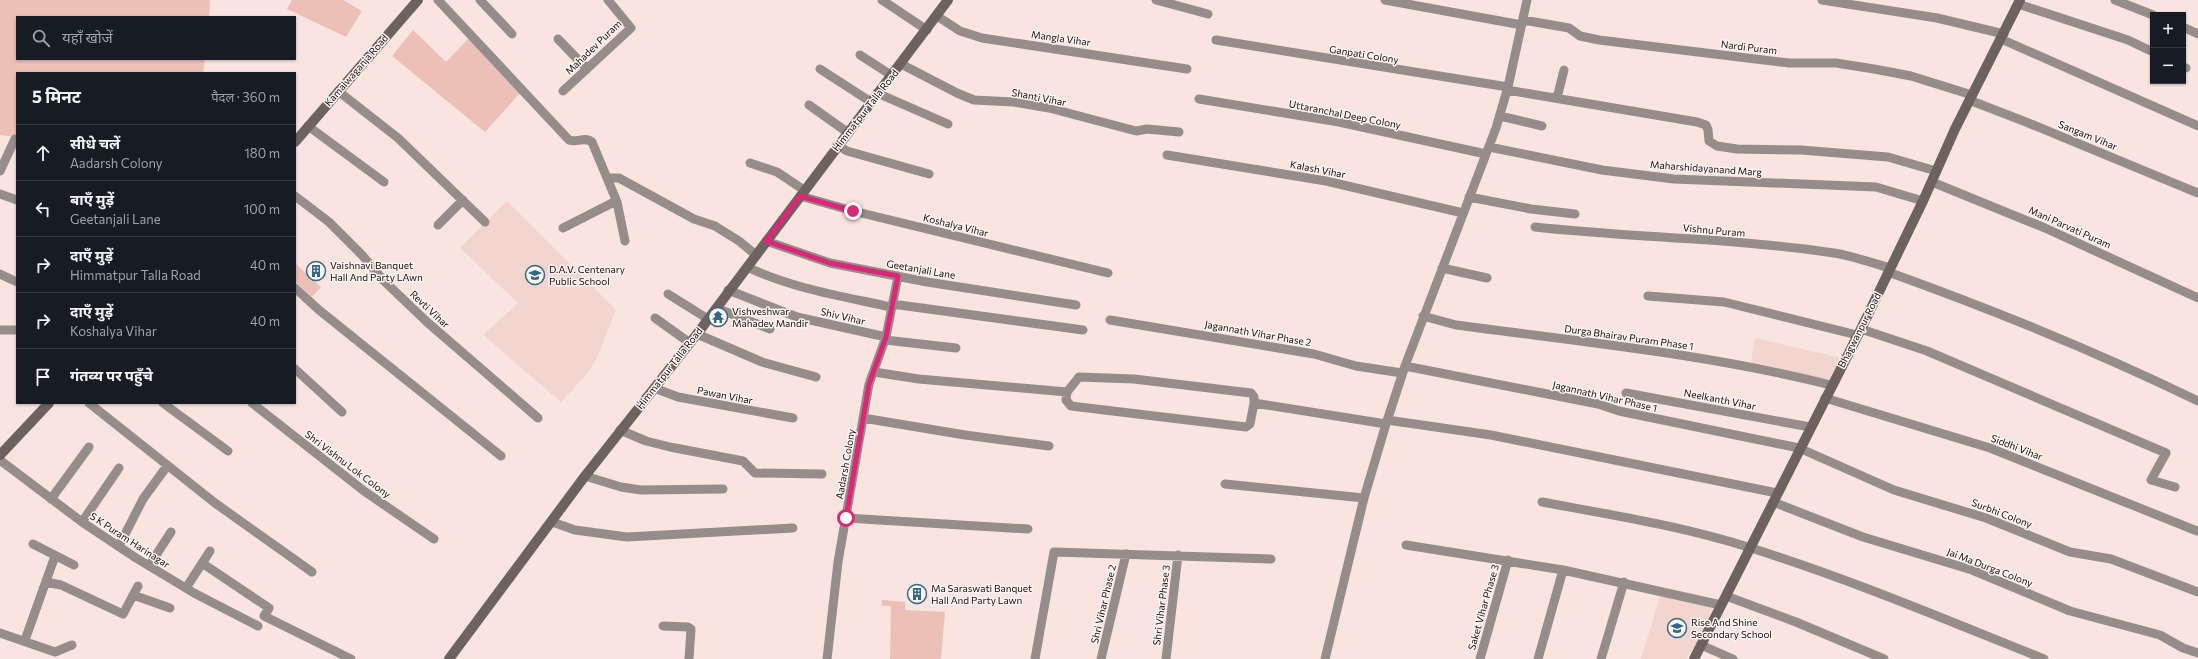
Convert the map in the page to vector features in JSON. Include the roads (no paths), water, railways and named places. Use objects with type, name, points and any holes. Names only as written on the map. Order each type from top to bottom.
[{"type":"street","name":"Kamalwaganja Road","points":[[296,141],[418,0]]},
{"type":"street","points":[[438,0],[569,140],[573,141],[587,139],[592,142],[612,178],[625,241]]},
{"type":"street","points":[[480,0],[512,34]]},
{"type":"street","name":"Mahadev Puram","points":[[563,91],[631,28],[608,0]]},
{"type":"street","points":[[882,0],[927,30]]},
{"type":"street","name":"Himmatpur Talla Road","points":[[449,659],[585,476],[697,334],[728,290],[747,267],[837,145],[927,30],[948,0]]},
{"type":"street","points":[[1156,0],[1208,14]]},
{"type":"street","name":"Nardi Puram","points":[[1385,0],[1569,28],[1580,36],[1599,40],[1789,63],[1836,63],[1874,69],[1911,76],[1971,98]]},
{"type":"street","points":[[1325,659],[1364,498],[1387,422],[1403,370],[1500,116],[1508,88],[1527,0]]},
{"type":"street","points":[[1822,0],[1930,17],[2003,37],[2198,126]]},
{"type":"street","points":[[2115,0],[2150,14]]},
{"type":"street","points":[[2019,2],[2128,40],[2150,51]]},
{"type":"street","name":"Bhagwanpur Road","points":[[1694,659],[1751,548],[1799,448],[1859,332],[1971,98],[2003,37],[2019,2]]},
{"type":"street","name":"Mangla Vihar","points":[[937,16],[960,31],[982,38],[1187,69]]},
{"type":"street","points":[[2186,28],[2198,34]]},
{"type":"street","points":[[558,39],[587,69]]},
{"type":"street","name":"Ganpati Colony","points":[[1216,40],[1508,88],[1697,122],[1706,125],[1709,141],[1717,146],[1737,149],[1801,150],[1888,157],[1936,171]]},
{"type":"street","points":[[860,55],[891,75]]},
{"type":"street","name":"Shanti Vihar","points":[[901,64],[957,93],[974,100],[1014,102],[1049,108],[1136,132],[1147,129],[1179,132]]},
{"type":"street","points":[[820,69],[870,102]]},
{"type":"street","points":[[1557,98],[1564,70]]},
{"type":"street","points":[[338,91],[398,138],[485,222]]},
{"type":"street","points":[[877,93],[948,124]]},
{"type":"street","name":"Uttaranchal Deep Colony","points":[[1199,98],[1488,150]]},
{"type":"street","name":"Sangam Vihar","points":[[1971,98],[2198,193]]},
{"type":"street","points":[[809,105],[847,132]]},
{"type":"street","points":[[1500,116],[1542,126]]},
{"type":"street","points":[[308,126],[384,182]]},
{"type":"street","points":[[0,171],[15,140]]},
{"type":"street","points":[[837,145],[847,151],[929,174]]},
{"type":"street","name":"Maharshidayanand Marg","points":[[1488,150],[1585,168],[1674,179],[1876,187],[1923,201]]},
{"type":"street","name":"Kalash Vihar","points":[[1167,155],[1326,181],[1463,213]]},
{"type":"street","name":"Koshalya Vihar","points":[[750,163],[777,172],[802,193],[853,211],[1108,273]]},
{"type":"street","points":[[612,178],[694,218],[715,226],[739,241],[756,255]]},
{"type":"street","name":"Mani Parvati Puram","points":[[1932,182],[2045,228],[2198,298]]},
{"type":"street","points":[[0,194],[16,200]]},
{"type":"street","name":"Revti Vihar","points":[[296,197],[329,222],[362,255],[384,281],[427,322],[538,418]]},
{"type":"street","points":[[1469,197],[1531,209],[1575,214]]},
{"type":"street","points":[[438,225],[463,200]]},
{"type":"street","points":[[563,228],[616,200]]},
{"type":"street","name":"Vishnu Puram","points":[[1535,227],[1594,234],[1678,238],[1835,253],[1889,270],[1992,310],[2126,366],[2198,401]]},
{"type":"street","name":"Geetanjali Lane","points":[[766,241],[830,263],[898,276],[1076,305]]},
{"type":"street","points":[[747,267],[776,280],[805,289],[891,306],[1083,330]]},
{"type":"street","points":[[1442,268],[1487,278]]},
{"type":"street","points":[[0,274],[16,282]]},
{"type":"street","name":"Aadarsh Colony","points":[[827,659],[831,611],[869,384],[885,338],[898,276]]},
{"type":"street","points":[[296,289],[319,310],[501,456]]},
{"type":"street","name":"Shiv Vihar","points":[[728,290],[797,317],[885,338],[956,348]]},
{"type":"street","points":[[668,294],[708,319]]},
{"type":"street","points":[[1648,296],[1724,302],[1859,332],[1927,351],[2166,453],[2152,480],[2175,487]]},
{"type":"street","points":[[716,308],[770,329]]},
{"type":"street","name":"Durga Bhairav Puram Phase 1","points":[[1423,316],[1456,325],[1687,355],[1769,370],[1831,385]]},
{"type":"street","points":[[655,318],[690,343]]},
{"type":"street","name":"Jagannath Vihar Phase 2","points":[[1110,320],[1284,349],[1356,366],[1403,370]]},
{"type":"street","points":[[0,330],[16,330]]},
{"type":"street","points":[[697,334],[762,362],[816,376]]},
{"type":"street","points":[[296,369],[342,412]]},
{"type":"street","name":"Jagannath Vihar Phase 1","points":[[1403,370],[1590,403],[1627,413],[1799,448]]},
{"type":"street","points":[[874,372],[919,379],[1067,392]]},
{"type":"street","points":[[1084,376],[1134,379],[1251,393],[1254,397],[1254,403],[1250,424],[1246,427],[1071,406],[1066,400],[1067,392],[1074,380],[1084,376]]},
{"type":"street","name":"Pawan Vihar","points":[[654,388],[678,397],[793,418]]},
{"type":"street","name":"Neelkanth Vihar","points":[[1626,392],[1810,427]]},
{"type":"street","name":"Siddhi Vihar","points":[[1825,398],[1990,448],[2197,531]]},
{"type":"street","name":"Jai Ma Durga Colony","points":[[1254,403],[1491,435],[1775,498],[1863,537],[1972,570],[2070,611],[2160,634],[2183,648],[2198,653]]},
{"type":"street","points":[[0,456],[48,404]]},
{"type":"street","points":[[90,404],[215,504],[312,572]]},
{"type":"street","points":[[164,404],[228,451]]},
{"type":"street","name":"Shri Vishnu Lok Colony","points":[[253,404],[364,491],[434,540]]},
{"type":"street","points":[[864,418],[965,435],[1049,446]]},
{"type":"street","points":[[620,430],[664,445],[743,461],[755,473],[822,474]]},
{"type":"street","points":[[51,499],[89,447]]},
{"type":"street","name":"Surbhi Colony","points":[[1799,448],[1894,490],[1986,518],[2070,552],[2111,559],[2198,592]]},
{"type":"street","name":"S K Puram Harinagar","points":[[0,460],[82,522],[149,566],[186,588],[258,626]]},
{"type":"street","points":[[119,546],[143,499],[167,466]]},
{"type":"street","points":[[82,522],[119,468]]},
{"type":"street","points":[[585,476],[621,487],[642,490],[723,489]]},
{"type":"street","points":[[1225,484],[1364,498]]},
{"type":"street","points":[[1542,502],[1666,525],[1751,548],[1842,579],[2044,659]]},
{"type":"street","points":[[846,518],[1028,529]]},
{"type":"street","points":[[552,522],[575,530],[628,536],[723,530],[793,528]]},
{"type":"street","points":[[149,566],[171,532]]},
{"type":"street","points":[[33,544],[74,565]]},
{"type":"street","points":[[1406,545],[1508,560],[1724,600],[1796,622],[1884,659]]},
{"type":"street","points":[[186,588],[210,551]]},
{"type":"street","points":[[1035,659],[1054,552],[1178,554],[1271,559]]},
{"type":"street","name":"Shri Vihar Phase 2","points":[[1101,659],[1126,554]]},
{"type":"street","name":"Shri Vihar Phase 3","points":[[1166,659],[1178,554]]},
{"type":"street","points":[[25,640],[55,556]]},
{"type":"street","name":"Saket Vihar Phase 3","points":[[1480,659],[1508,560]]},
{"type":"street","points":[[202,563],[269,608],[264,616],[351,659]]},
{"type":"street","points":[[1538,659],[1562,570]]},
{"type":"street","points":[[46,582],[61,585],[123,614],[138,586]]},
{"type":"street","points":[[1601,659],[1624,582]]},
{"type":"street","points":[[133,595],[170,608]]},
{"type":"street","points":[[663,626],[688,627],[691,629],[689,659]]},
{"type":"street","points":[[0,632],[55,652],[72,645]]},
{"type":"street","points":[[1701,645],[1732,659]]},
{"type":"place","name":"Vaishnavi Banquet Hall And Party LAwn","points":[[316,271]]},
{"type":"place","name":"D.A.V. Centenary Public School","points":[[535,275]]},
{"type":"place","name":"Vishveshwar Mahadev Mandir","points":[[718,317]]},
{"type":"place","name":"Ma Saraswati Banquet Hall And Party Lawn","points":[[917,594]]},
{"type":"place","name":"Rise And Shine Secondary School","points":[[1677,628]]}]
